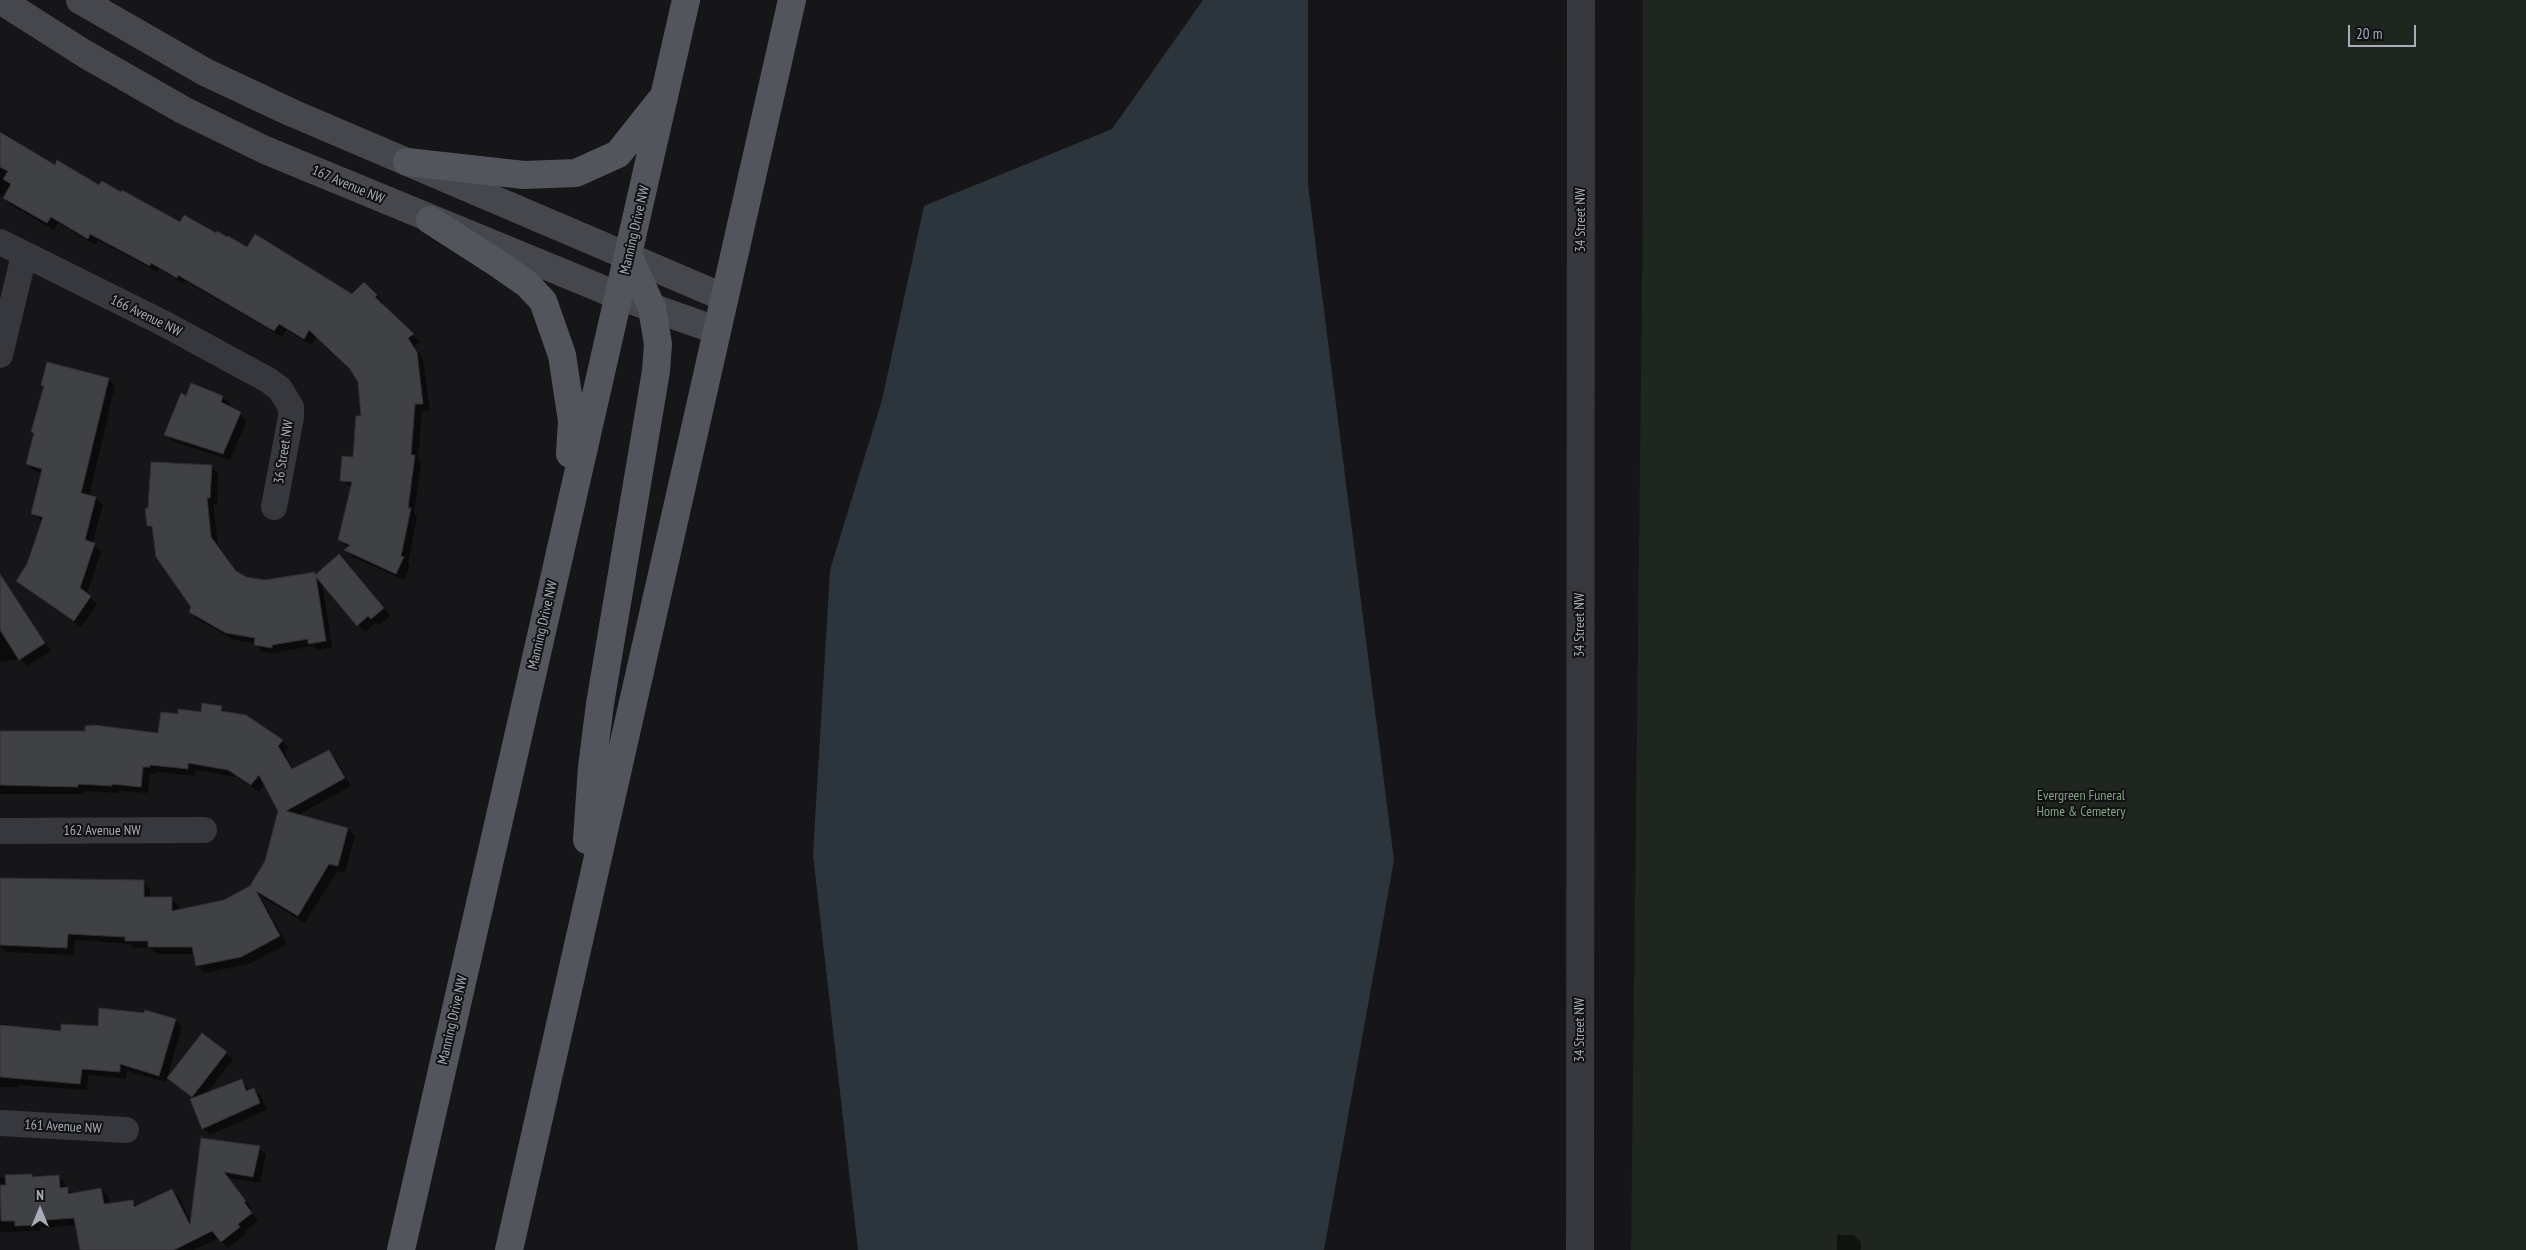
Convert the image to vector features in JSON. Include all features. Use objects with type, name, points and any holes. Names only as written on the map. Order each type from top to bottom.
[{"type":"main road","name":"167 Avenue NW","points":[[0,0],[85,54],[191,114],[265,150],[430,220],[619,296],[716,330]]},
{"type":"main road","points":[[80,0],[205,72],[407,162],[723,297]]},
{"type":"main road","name":"Manning Drive NW","points":[[401,1250],[629,257],[686,0]]},
{"type":"main road","points":[[509,1250],[581,924],[792,0]]},
{"type":"main road","points":[[407,162],[524,175],[576,173],[618,154],[664,96]]},
{"type":"main road","points":[[430,220],[500,264],[527,284],[543,301],[562,355],[572,421],[565,531]]},
{"type":"main road","points":[[581,924],[593,758],[613,623],[656,371],[658,344],[652,308],[629,257]]},
{"type":"street","name":"34 Street NW","points":[[1580,1250],[1581,0]]},
{"type":"street","name":"166 Avenue NW","points":[[0,242],[24,256],[184,334],[268,380],[287,397]]},
{"type":"street","points":[[0,355],[24,256]]},
{"type":"street","name":"36 Street NW","points":[[274,507],[289,434],[291,407],[287,397]]},
{"type":"street","name":"162 Avenue NW","points":[[0,831],[204,830]]},
{"type":"street","name":"161 Avenue NW","points":[[0,1123],[126,1130]]},
{"type":"green space","name":"Evergreen Funeral Home & Cemetery","points":[[1643,0],[2526,0],[2526,1250],[1631,1250],[1643,196]]},
{"type":"shaded area","points":[[1203,0],[1308,0],[1308,185],[1394,860],[1324,1250],[858,1250],[813,855],[830,570],[882,400],[924,206],[1112,129]]},
{"type":"building","points":[[0,132],[55,165],[57,160],[99,185],[102,181],[121,192],[122,190],[180,222],[184,215],[216,233],[217,231],[247,247],[255,234],[352,294],[364,282],[377,295],[375,297],[414,334],[408,338],[417,352],[423,404],[415,404],[411,455],[415,455],[408,508],[411,508],[401,556],[404,557],[396,574],[344,550],[350,545],[338,540],[352,482],[340,481],[342,456],[353,457],[356,416],[361,416],[358,382],[350,369],[309,330],[304,339],[279,324],[274,331],[178,275],[177,278],[151,263],[150,266],[90,234],[88,239],[51,217],[47,223],[3,198],[11,184],[3,179],[8,171],[0,167]]},
{"type":"building","points":[[47,362],[109,378],[81,493],[96,497],[85,540],[95,543],[80,588],[91,596],[74,621],[16,581],[27,564],[43,517],[31,514],[42,469],[26,464],[34,433],[31,432],[44,386],[41,385]]},
{"type":"building","points":[[191,383],[223,396],[221,402],[241,412],[223,454],[164,435],[181,393],[186,396]]},
{"type":"building","points":[[151,462],[212,465],[210,498],[207,498],[211,537],[236,571],[246,577],[265,580],[315,572],[315,575],[339,554],[384,608],[371,619],[368,616],[357,626],[316,577],[326,641],[308,644],[308,639],[272,645],[272,648],[254,645],[255,638],[226,633],[189,612],[191,607],[156,557],[152,526],[147,526],[145,509],[148,508]]},
{"type":"building","points":[[0,574],[45,643],[19,660],[0,630]]},
{"type":"building","points":[[202,703],[222,706],[221,711],[246,715],[283,740],[278,746],[292,769],[329,750],[345,778],[286,811],[348,828],[338,866],[329,864],[298,916],[256,891],[280,936],[241,957],[196,966],[192,947],[148,947],[148,941],[125,941],[125,937],[68,934],[67,948],[0,945],[0,878],[144,880],[144,897],[172,897],[172,911],[224,900],[250,886],[265,861],[278,811],[259,775],[251,785],[228,770],[188,763],[188,769],[150,765],[150,767],[143,767],[141,787],[112,784],[112,786],[78,784],[78,787],[0,785],[0,731],[85,731],[85,726],[94,725],[158,733],[161,712],[178,714],[178,709],[201,712]]},
{"type":"building","points":[[99,1008],[144,1013],[145,1010],[176,1019],[159,1076],[120,1064],[120,1072],[82,1069],[80,1084],[0,1077],[0,1025],[61,1031],[61,1024],[98,1026]]},
{"type":"building","points":[[202,1033],[227,1052],[192,1097],[167,1078]]},
{"type":"building","points":[[242,1079],[246,1091],[254,1088],[260,1103],[202,1129],[190,1099]]},
{"type":"building","points":[[201,1138],[260,1146],[253,1177],[224,1172],[246,1201],[244,1202],[252,1213],[238,1224],[240,1227],[221,1242],[212,1231],[174,1250],[80,1250],[74,1218],[34,1221],[34,1225],[15,1226],[15,1221],[1,1221],[0,1185],[6,1185],[5,1175],[32,1174],[32,1177],[59,1175],[60,1188],[68,1187],[68,1194],[101,1188],[104,1204],[133,1200],[134,1207],[172,1189],[190,1225]]}]
